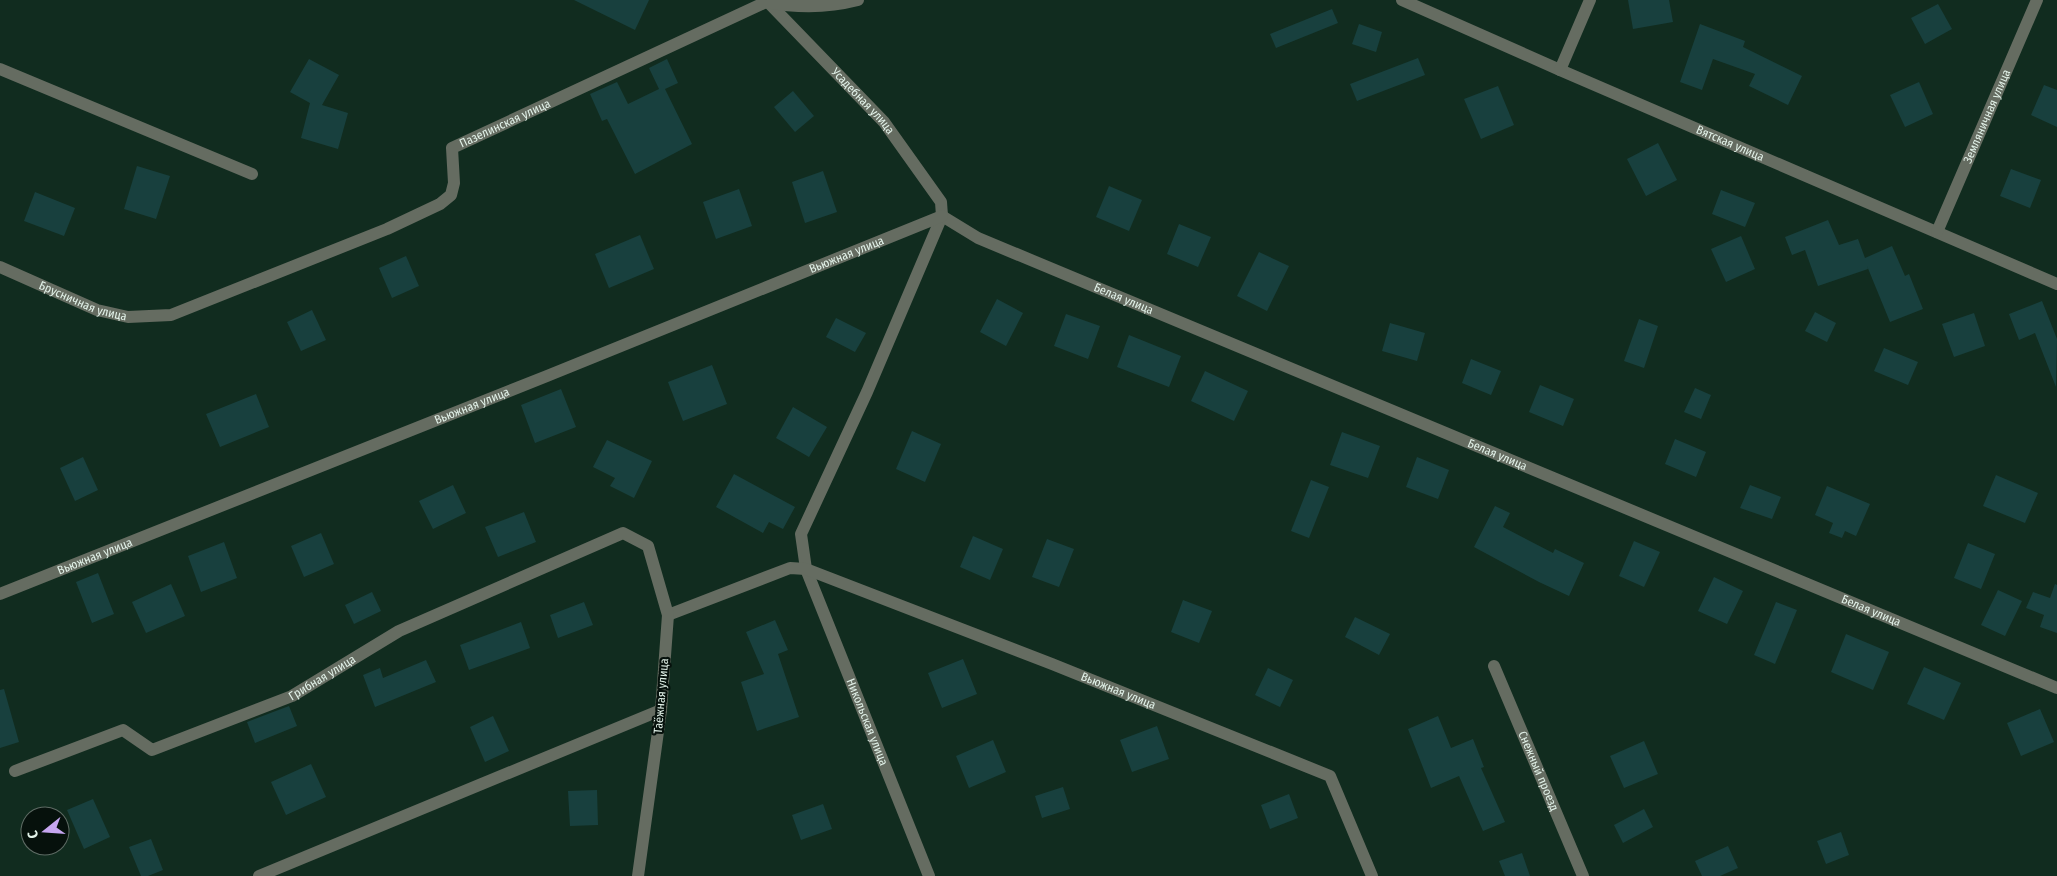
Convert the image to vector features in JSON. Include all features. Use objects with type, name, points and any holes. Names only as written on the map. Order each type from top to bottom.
[{"type":"street","points":[[766,1],[793,7],[834,6],[858,0]]},
{"type":"street","name":"Вятская улица","points":[[1402,0],[2057,284]]},
{"type":"street","points":[[1560,70],[1590,0]]},
{"type":"street","name":"Земляничная улица","points":[[1937,232],[2037,0]]},
{"type":"street","name":"Усадебная улица","points":[[766,1],[884,122],[940,202],[942,216]]},
{"type":"street","name":"Пазелинская улица","points":[[171,315],[387,230],[440,204],[451,195],[454,183],[452,148],[766,1]]},
{"type":"street","points":[[0,69],[252,174]]},
{"type":"street","name":"Никольская улица","points":[[929,876],[806,569],[802,534],[867,392],[942,216]]},
{"type":"street","name":"Вьюжная улица","points":[[0,594],[538,380],[942,216]]},
{"type":"street","name":"Белая улица","points":[[942,216],[978,238],[2057,688]]},
{"type":"street","name":"Брусничная улица","points":[[0,267],[97,310],[128,317],[171,315]]},
{"type":"street","name":"Таёжная улица","points":[[623,533],[648,546],[668,615],[661,710],[638,876]]},
{"type":"street","name":"Грибная улица","points":[[15,771],[123,730],[152,750],[292,696],[399,631],[623,533]]},
{"type":"street","points":[[668,615],[790,568],[806,569]]},
{"type":"street","name":"Вьюжная улица","points":[[806,569],[1043,661],[1330,776],[1372,876]]},
{"type":"street","name":"Снежный проезд","points":[[1494,666],[1583,876]]},
{"type":"street","points":[[259,876],[661,710]]},
{"type":"building","points":[[574,0],[649,0],[635,30]]},
{"type":"building","points":[[1628,0],[1669,0],[1673,22],[1633,29]]},
{"type":"building","points":[[1938,4],[1952,29],[1925,44],[1911,18]]},
{"type":"building","points":[[1332,9],[1338,23],[1276,48],[1270,34]]},
{"type":"building","points":[[1359,24],[1382,32],[1376,52],[1352,44]]},
{"type":"building","points":[[1700,24],[1745,41],[1743,47],[1802,76],[1788,105],[1749,86],[1755,74],[1713,59],[1702,90],[1680,82]]},
{"type":"building","points":[[1418,58],[1425,75],[1357,101],[1350,84]]},
{"type":"building","points":[[309,59],[339,75],[322,105],[348,113],[338,149],[301,138],[310,103],[290,92]]},
{"type":"building","points":[[667,59],[678,83],[665,89],[692,144],[635,174],[607,119],[602,121],[590,94],[617,82],[628,104],[659,89],[649,68]]},
{"type":"building","points":[[1919,82],[1933,114],[1905,127],[1890,95]]},
{"type":"building","points":[[2044,85],[2057,90],[2057,127],[2031,115]]},
{"type":"building","points":[[1498,86],[1514,125],[1481,139],[1464,99]]},
{"type":"building","points":[[793,91],[814,116],[795,132],[774,107]]},
{"type":"building","points":[[1658,143],[1677,180],[1646,196],[1627,159]]},
{"type":"building","points":[[137,166],[170,176],[156,219],[124,209]]},
{"type":"building","points":[[2011,169],[2041,180],[2030,208],[2000,196]]},
{"type":"building","points":[[823,171],[837,212],[805,223],[792,182]]},
{"type":"building","points":[[1109,186],[1142,200],[1129,231],[1096,217]]},
{"type":"building","points":[[739,189],[752,226],[716,239],[703,202]]},
{"type":"building","points":[[1721,190],[1755,203],[1745,227],[1712,214]]},
{"type":"building","points":[[35,192],[75,208],[64,236],[24,221]]},
{"type":"building","points":[[1828,220],[1839,245],[1858,239],[1865,258],[1892,246],[1905,276],[1909,274],[1923,309],[1890,322],[1867,266],[1868,269],[1818,286],[1805,250],[1792,255],[1785,237]]},
{"type":"building","points":[[1179,224],[1211,237],[1198,267],[1167,254]]},
{"type":"building","points":[[640,235],[654,269],[609,288],[595,254]]},
{"type":"building","points":[[1741,236],[1755,269],[1726,282],[1711,249]]},
{"type":"building","points":[[1259,252],[1289,266],[1267,311],[1237,296]]},
{"type":"building","points":[[406,256],[419,286],[392,298],[379,268]]},
{"type":"building","points":[[997,299],[1023,313],[1006,346],[980,332]]},
{"type":"building","points":[[2042,301],[2057,339],[2056,387],[2035,333],[2019,340],[2009,314]]},
{"type":"building","points":[[312,310],[326,340],[301,351],[287,322]]},
{"type":"building","points":[[1815,312],[1836,323],[1827,342],[1805,331]]},
{"type":"building","points":[[1974,313],[1985,346],[1954,357],[1942,324]]},
{"type":"building","points":[[1066,314],[1100,326],[1088,359],[1054,346]]},
{"type":"building","points":[[836,318],[866,333],[855,352],[826,337]]},
{"type":"building","points":[[1639,319],[1658,326],[1644,368],[1624,361]]},
{"type":"building","points":[[1390,323],[1425,333],[1417,361],[1382,351]]},
{"type":"building","points":[[1129,335],[1181,356],[1169,387],[1117,367]]},
{"type":"building","points":[[1884,348],[1918,362],[1908,385],[1874,371]]},
{"type":"building","points":[[1471,359],[1501,371],[1491,395],[1462,383]]},
{"type":"building","points":[[712,365],[727,404],[683,421],[668,382]]},
{"type":"building","points":[[1205,371],[1248,391],[1234,421],[1191,401]]},
{"type":"building","points":[[1540,385],[1574,399],[1563,426],[1529,412]]},
{"type":"building","points":[[1695,388],[1711,395],[1701,419],[1684,412]]},
{"type":"building","points":[[561,389],[576,427],[535,443],[521,405]]},
{"type":"building","points":[[256,394],[269,427],[220,447],[206,414]]},
{"type":"building","points":[[793,407],[827,427],[809,457],[776,438]]},
{"type":"building","points":[[912,431],[941,444],[925,482],[896,469]]},
{"type":"building","points":[[1342,432],[1380,446],[1368,478],[1330,465]]},
{"type":"building","points":[[1675,439],[1706,452],[1696,477],[1665,464]]},
{"type":"building","points":[[607,440],[652,461],[634,498],[610,486],[615,478],[593,467]]},
{"type":"building","points":[[83,457],[98,490],[75,501],[60,468]]},
{"type":"building","points":[[1417,457],[1449,470],[1438,499],[1406,487]]},
{"type":"building","points":[[734,474],[795,507],[783,529],[769,522],[763,533],[716,507]]},
{"type":"building","points":[[1996,475],[2038,493],[2025,523],[1983,506]]},
{"type":"building","points":[[1311,480],[1329,487],[1309,538],[1291,531]]},
{"type":"building","points":[[453,485],[466,513],[433,529],[419,501]]},
{"type":"building","points":[[1750,485],[1781,497],[1772,519],[1740,508]]},
{"type":"building","points":[[1827,486],[1870,504],[1856,536],[1845,531],[1842,538],[1829,533],[1833,523],[1815,515]]},
{"type":"building","points":[[1495,506],[1510,513],[1503,527],[1553,553],[1555,549],[1584,563],[1569,596],[1474,547]]},
{"type":"building","points":[[524,512],[536,542],[498,557],[485,527]]},
{"type":"building","points":[[321,533],[334,564],[304,577],[291,546]]},
{"type":"building","points":[[973,536],[1003,549],[990,580],[960,567]]},
{"type":"building","points":[[1047,539],[1074,549],[1059,587],[1032,577]]},
{"type":"building","points":[[1634,541],[1660,552],[1644,587],[1619,576]]},
{"type":"building","points":[[224,542],[237,578],[201,592],[188,556]]},
{"type":"building","points":[[1968,543],[1995,554],[1981,589],[1954,578]]},
{"type":"building","points":[[98,573],[114,614],[92,623],[76,582]]},
{"type":"building","points":[[1714,577],[1743,591],[1727,624],[1698,611]]},
{"type":"building","points":[[171,584],[185,616],[146,633],[132,602]]},
{"type":"building","points":[[2055,584],[2057,585],[2057,633],[2040,627],[2044,615],[2026,608],[2033,592],[2050,598]]},
{"type":"building","points":[[1998,590],[2022,601],[2005,636],[1981,625]]},
{"type":"building","points":[[372,592],[381,611],[354,624],[345,605]]},
{"type":"building","points":[[1183,600],[1212,611],[1199,643],[1171,632]]},
{"type":"building","points":[[584,602],[593,625],[558,638],[550,615]]},
{"type":"building","points":[[1776,602],[1797,610],[1775,664],[1754,655]]},
{"type":"building","points":[[1355,617],[1390,634],[1379,655],[1345,637]]},
{"type":"building","points":[[775,620],[788,650],[778,654],[799,717],[757,731],[741,682],[764,674],[746,632]]},
{"type":"building","points":[[521,622],[530,648],[469,670],[460,645]]},
{"type":"building","points":[[1846,634],[1889,652],[1873,690],[1831,672]]},
{"type":"building","points":[[963,659],[977,694],[942,708],[928,673]]},
{"type":"building","points":[[426,660],[436,682],[375,707],[363,675],[380,668],[383,678]]},
{"type":"building","points":[[1924,667],[1961,683],[1944,720],[1907,704]]},
{"type":"building","points":[[1268,668],[1293,680],[1280,707],[1255,695]]},
{"type":"building","points":[[4,689],[19,742],[0,748],[0,690]]},
{"type":"building","points":[[289,706],[297,726],[255,743],[247,722]]},
{"type":"building","points":[[2040,709],[2054,742],[2021,756],[2007,723]]},
{"type":"building","points":[[493,716],[509,751],[485,762],[470,727]]},
{"type":"building","points":[[1438,716],[1451,748],[1473,739],[1484,767],[1481,768],[1505,822],[1483,831],[1459,776],[1431,788],[1408,729]]},
{"type":"building","points":[[1157,726],[1169,759],[1132,772],[1120,740]]},
{"type":"building","points":[[993,740],[1006,772],[969,788],[956,756]]},
{"type":"building","points":[[1644,741],[1658,774],[1624,788],[1610,756]]},
{"type":"building","points":[[311,764],[326,797],[286,815],[271,782]]},
{"type":"building","points":[[1063,787],[1070,809],[1042,818],[1035,796]]},
{"type":"building","points":[[597,790],[598,825],[570,826],[568,791]]},
{"type":"building","points":[[1289,794],[1298,818],[1270,829],[1261,805]]},
{"type":"building","points":[[93,799],[110,837],[84,849],[70,817],[70,809]]},
{"type":"building","points":[[823,804],[832,829],[801,840],[792,815]]},
{"type":"building","points":[[1644,809],[1653,827],[1623,843],[1614,825]]},
{"type":"building","points":[[1841,832],[1849,855],[1826,864],[1817,841]]},
{"type":"building","points":[[151,839],[163,870],[148,876],[141,876],[129,847]]},
{"type":"building","points":[[1728,846],[1738,868],[1720,876],[1702,876],[1695,861]]},
{"type":"building","points":[[1522,853],[1530,876],[1505,876],[1499,861]]}]
